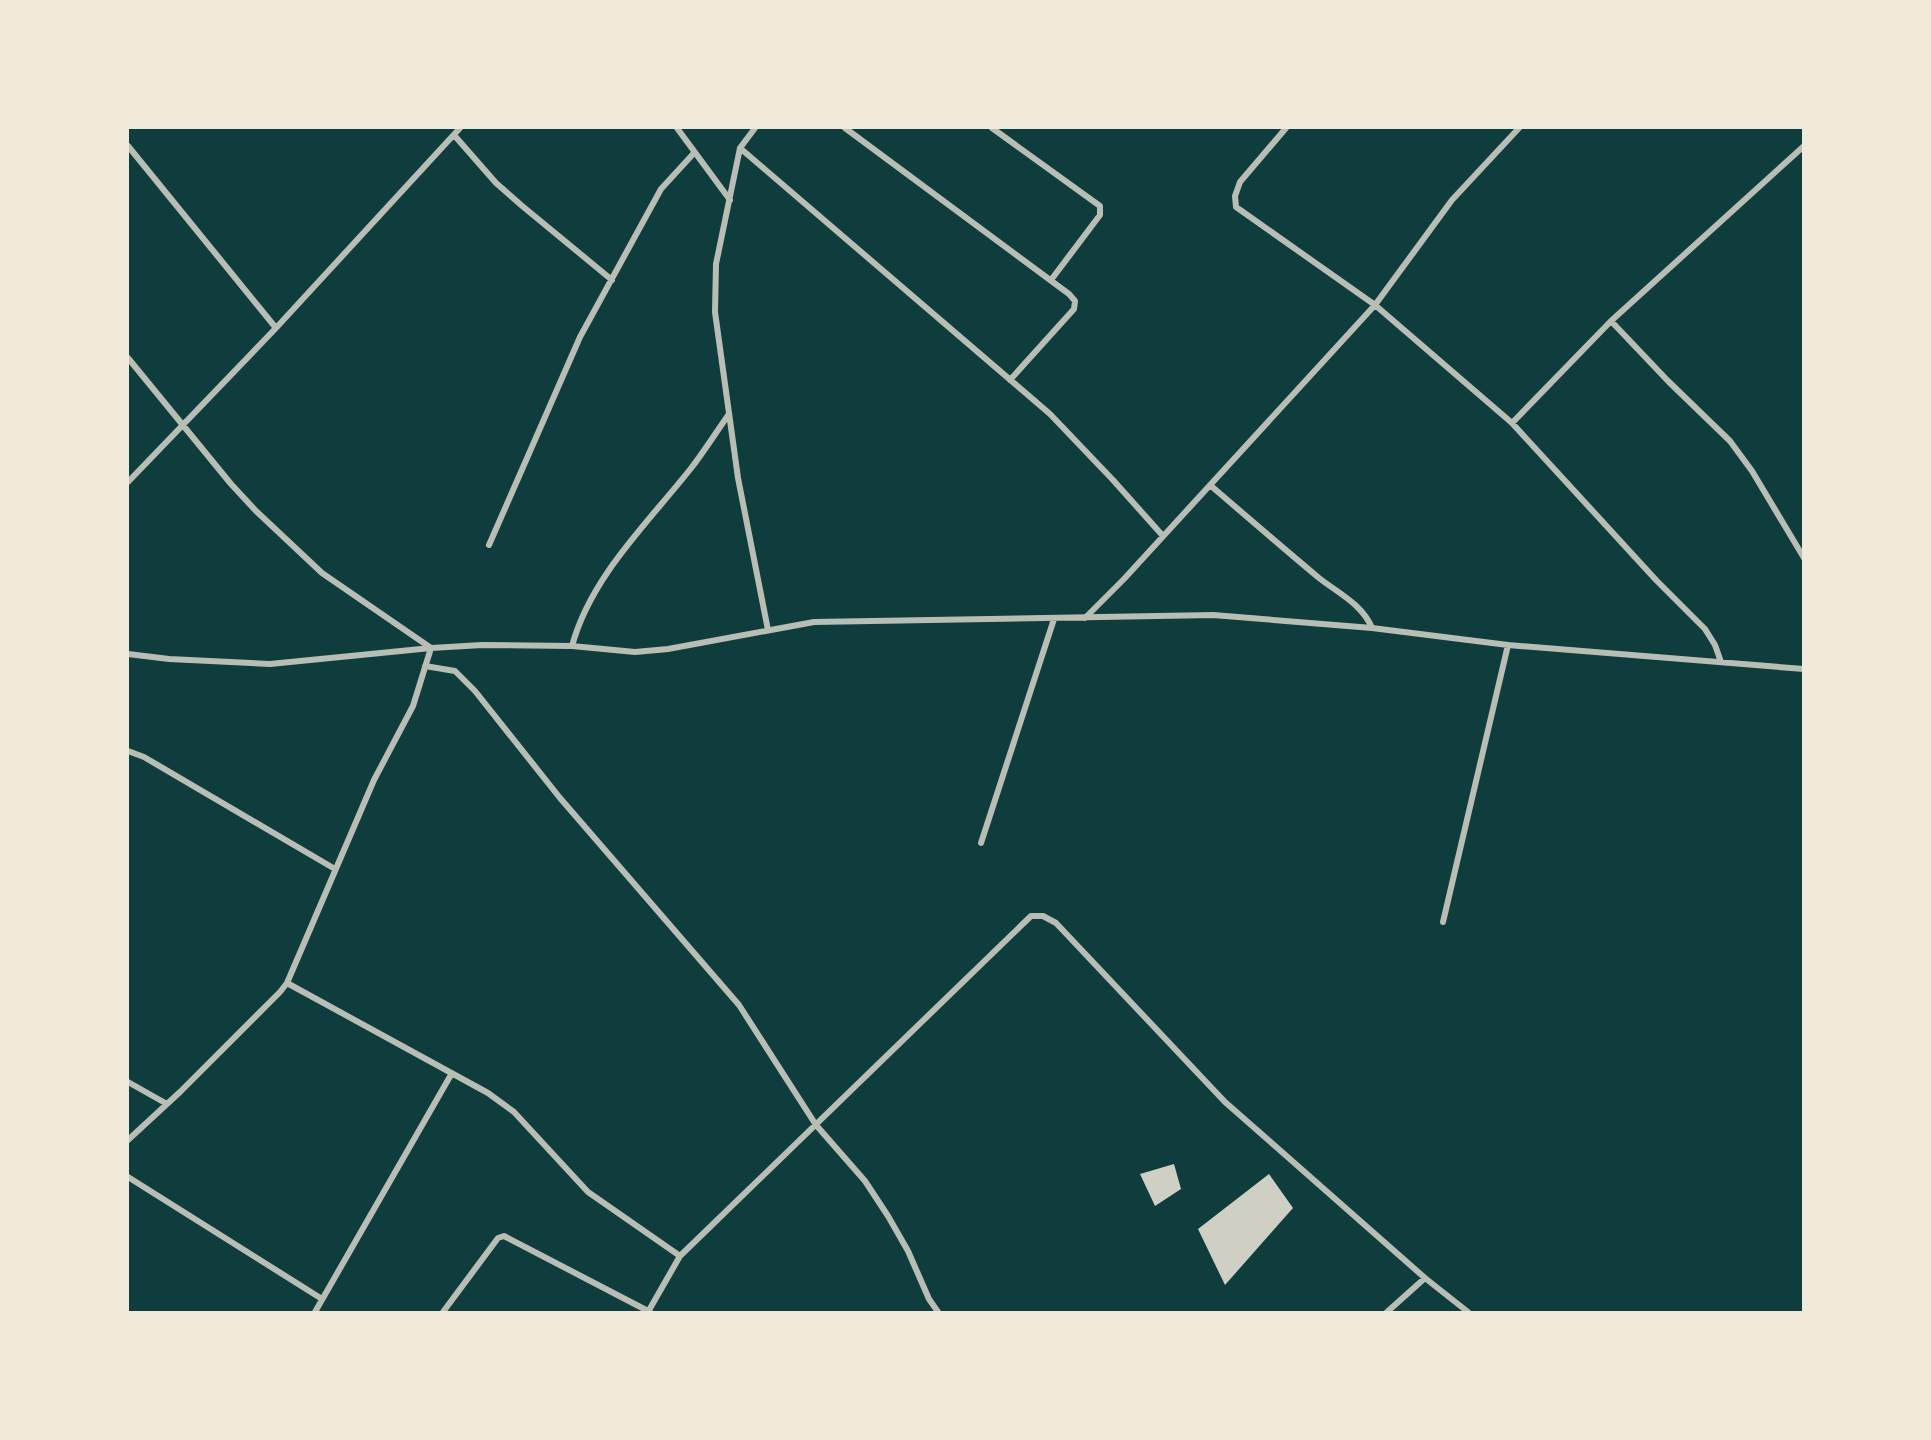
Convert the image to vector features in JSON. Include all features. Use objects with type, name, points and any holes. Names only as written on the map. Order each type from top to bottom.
[{"type":"street","points":[[128,482],[276,328],[460,128]]},
{"type":"street","points":[[677,128],[730,200]]},
{"type":"street","points":[[755,128],[740,148],[716,264],[715,312],[738,478],[768,630]]},
{"type":"street","points":[[845,128],[1051,280],[1069,294],[1075,302],[1074,309],[1010,380]]},
{"type":"street","points":[[992,128],[1100,206],[1100,214],[1051,280]]},
{"type":"street","points":[[1286,128],[1240,183],[1234,196],[1236,207],[1375,305],[1512,423],[1656,580],[1705,629],[1715,645],[1721,662]]},
{"type":"street","points":[[1084,618],[1163,536],[1375,305],[1452,200],[1519,128]]},
{"type":"street","points":[[454,135],[496,183],[612,280]]},
{"type":"street","points":[[128,146],[276,328]]},
{"type":"street","points":[[1512,423],[1611,321],[1803,146]]},
{"type":"street","points":[[740,148],[1050,414],[1163,536]]},
{"type":"street","points":[[489,544],[580,337],[661,189],[694,153]]},
{"type":"street","points":[[1611,321],[1730,441],[1752,471],[1803,558]]},
{"type":"street","points":[[128,358],[256,512],[322,573],[431,648]]},
{"type":"street","points":[[572,646],[578,625],[610,567],[694,465],[729,413]]},
{"type":"street","points":[[1210,485],[1321,579],[1355,604],[1367,616],[1372,628]]},
{"type":"street","points":[[128,654],[169,659],[285,663],[482,645],[572,646],[635,652],[668,649],[814,622],[1213,615],[1372,628],[1508,645],[1803,669]]},
{"type":"street","points":[[981,843],[1054,619]]},
{"type":"street","points":[[1443,922],[1508,645]]},
{"type":"street","points":[[128,1140],[280,992],[286,983],[374,780],[413,706],[431,648]]},
{"type":"street","points":[[425,666],[456,671],[475,691],[560,798],[739,1005],[816,1125],[865,1181],[888,1216],[908,1251],[929,1299],[939,1312]]},
{"type":"street","points":[[128,751],[144,757],[335,869]]},
{"type":"street","points":[[443,1312],[498,1238],[504,1236],[649,1312],[680,1256],[1031,916],[1043,916],[1056,923],[1225,1102],[1425,1278],[1468,1312]]},
{"type":"street","points":[[286,983],[488,1093],[514,1112],[588,1192],[680,1256]]},
{"type":"street","points":[[315,1312],[452,1073]]},
{"type":"street","points":[[128,1082],[167,1104]]},
{"type":"street","points":[[128,1177],[322,1299]]},
{"type":"street","points":[[1387,1312],[1425,1278]]},
{"type":"building","points":[[1174,1164],[1181,1189],[1155,1206],[1140,1174]]},
{"type":"building","points":[[1269,1174],[1293,1208],[1225,1285],[1198,1229]]}]
